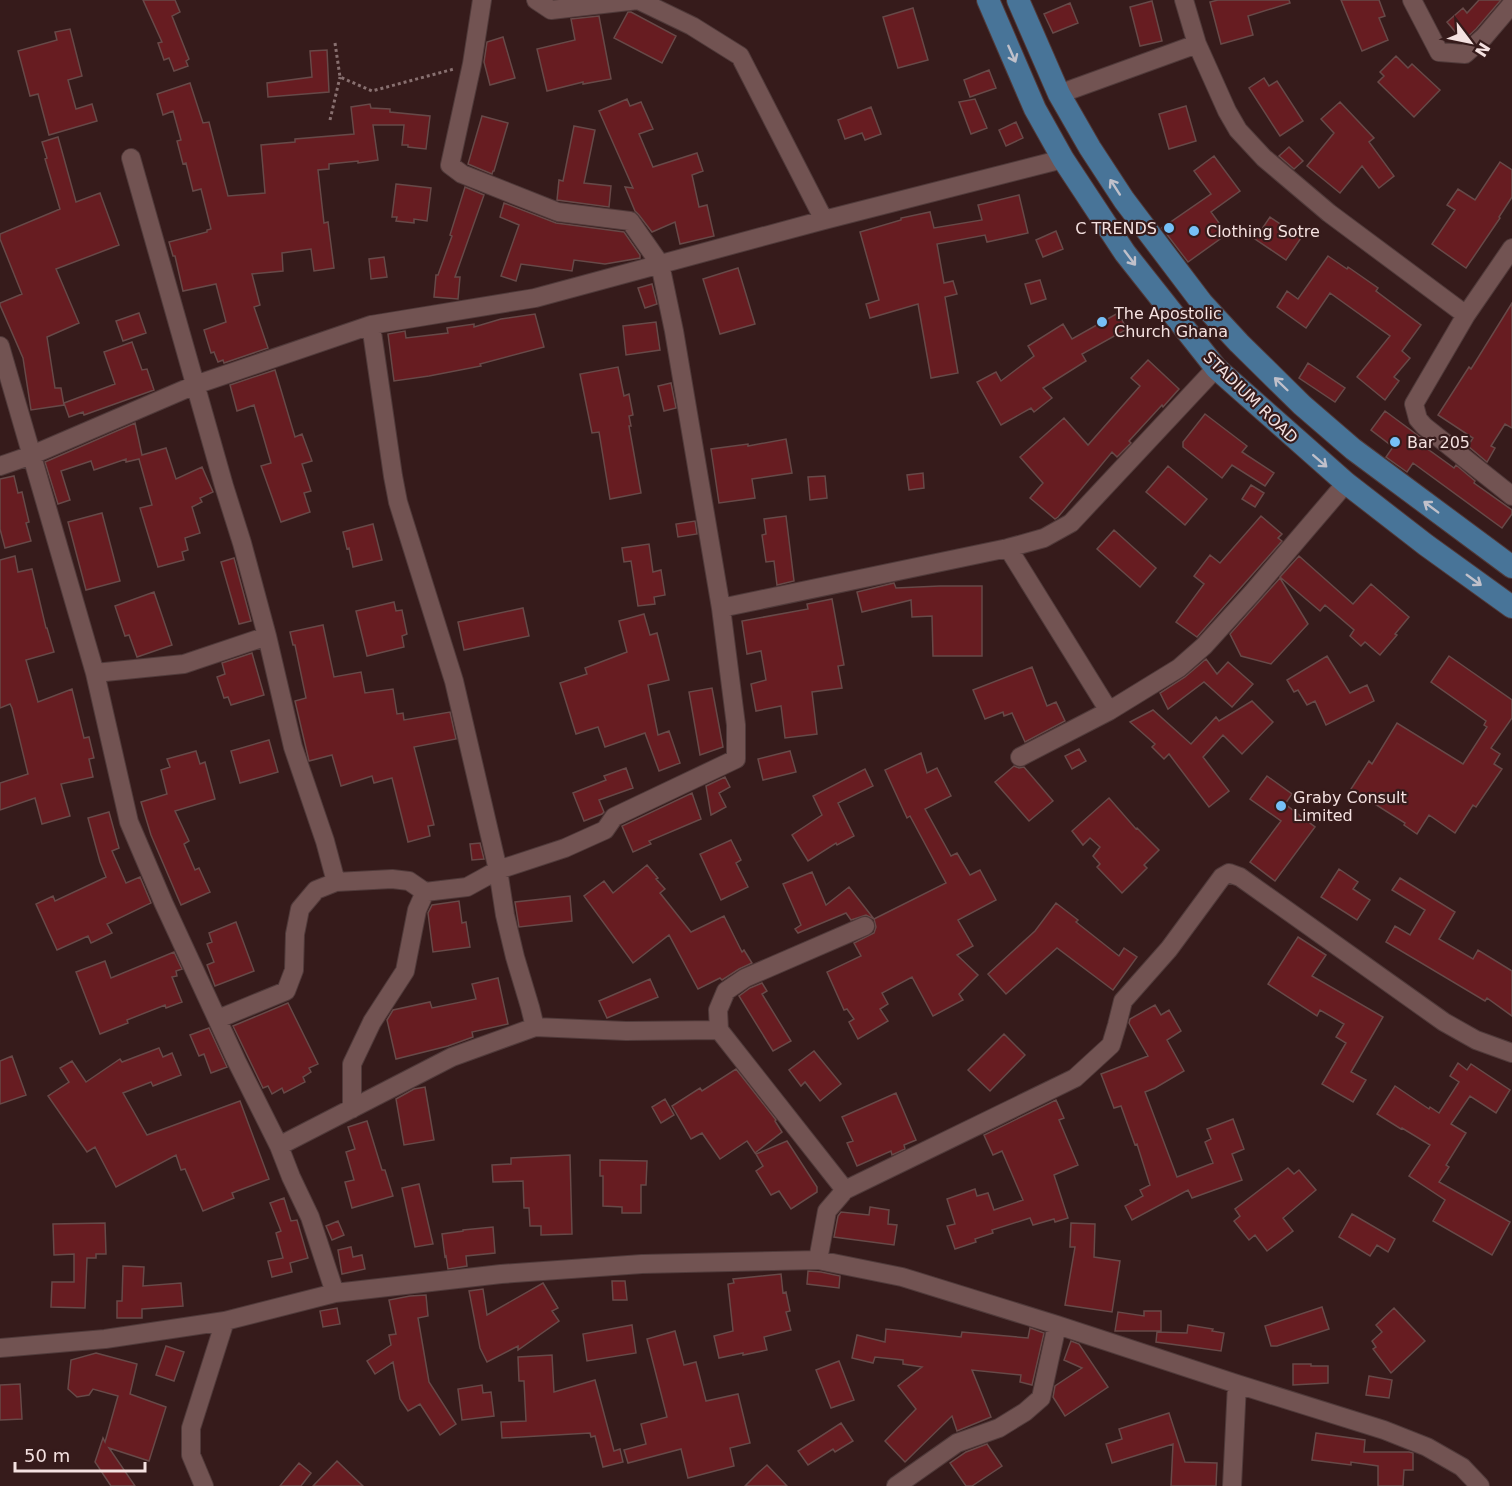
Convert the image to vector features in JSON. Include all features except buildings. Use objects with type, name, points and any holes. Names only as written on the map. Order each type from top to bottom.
[{"type":"main road","name":"STADIUM ROAD","points":[[988,0],[1035,109],[1064,159],[1125,253],[1216,369],[1346,483],[1512,607]]},
{"type":"main road","name":"STADIUM ROAD","points":[[1018,0],[1059,94],[1090,148],[1124,200],[1202,303],[1302,405],[1353,449],[1512,567]]},
{"type":"street","points":[[218,1019],[286,991],[294,970],[295,934],[300,909],[316,890],[336,882],[392,879],[410,881],[425,892],[467,887],[498,870],[565,848],[605,830],[614,817],[736,759],[736,725],[722,608],[675,331],[660,264],[630,221],[558,212],[462,174],[450,165],[472,64],[482,0]]},
{"type":"street","points":[[536,0],[551,10],[638,0],[693,26],[740,56],[824,220]]},
{"type":"street","points":[[1184,0],[1197,44],[1238,130],[1264,158],[1329,213],[1466,315]]},
{"type":"street","points":[[1412,0],[1439,52],[1465,54],[1484,38],[1512,4]]},
{"type":"street","points":[[1059,94],[1197,44]]},
{"type":"street","points":[[131,158],[242,543],[293,747],[325,841],[336,882]]},
{"type":"street","points":[[0,466],[32,455],[195,385],[371,325],[535,298],[824,220],[1064,159]]},
{"type":"street","points":[[1512,248],[1466,315],[1414,404],[1418,420],[1424,426],[1512,496]]},
{"type":"street","points":[[371,325],[398,502],[454,681],[498,870],[505,915],[535,1027]]},
{"type":"street","points":[[0,346],[95,673],[129,822],[164,904],[279,1146],[310,1217],[335,1293]]},
{"type":"street","points":[[722,608],[1008,548],[1044,538],[1071,523],[1216,369]]},
{"type":"street","points":[[1020,757],[1109,711],[1179,668],[1204,646],[1252,593],[1346,483]]},
{"type":"street","points":[[1008,548],[1109,711]]},
{"type":"street","points":[[95,673],[184,664],[267,636]]},
{"type":"street","points":[[818,1260],[827,1211],[845,1190],[1075,1078],[1111,1045],[1123,1001],[1169,949],[1222,878],[1229,873],[1240,877],[1444,1022],[1476,1040],[1512,1053]]},
{"type":"street","points":[[352,1108],[352,1064],[372,1022],[405,971],[417,910],[425,892]]},
{"type":"street","points":[[845,1190],[719,1030],[718,1010],[726,991],[745,978],[865,926]]},
{"type":"street","points":[[279,1146],[452,1057],[535,1027],[626,1031],[719,1030]]},
{"type":"street","points":[[0,1348],[105,1339],[225,1321],[335,1293],[501,1274],[642,1264],[818,1260],[902,1278],[1384,1430],[1427,1447],[1462,1467],[1479,1486]]},
{"type":"street","points":[[204,1486],[191,1455],[191,1428],[225,1321]]},
{"type":"street","points":[[896,1486],[957,1443],[999,1428],[1026,1412],[1041,1398],[1057,1325]]},
{"type":"street","points":[[1232,1486],[1237,1384]]},
{"type":"path","points":[[330,120],[340,77],[335,43]]},
{"type":"path","points":[[340,77],[372,91],[472,64]]},
{"type":"place","name":"C TRENDS","points":[[1169,228]]},
{"type":"place","name":"Clothing Sotre","points":[[1194,231]]},
{"type":"place","name":"The Apostolic Church Ghana","points":[[1102,322]]},
{"type":"place","name":"Bar 205","points":[[1395,442]]},
{"type":"place","name":"Graby Consult Limited","points":[[1281,806]]}]
